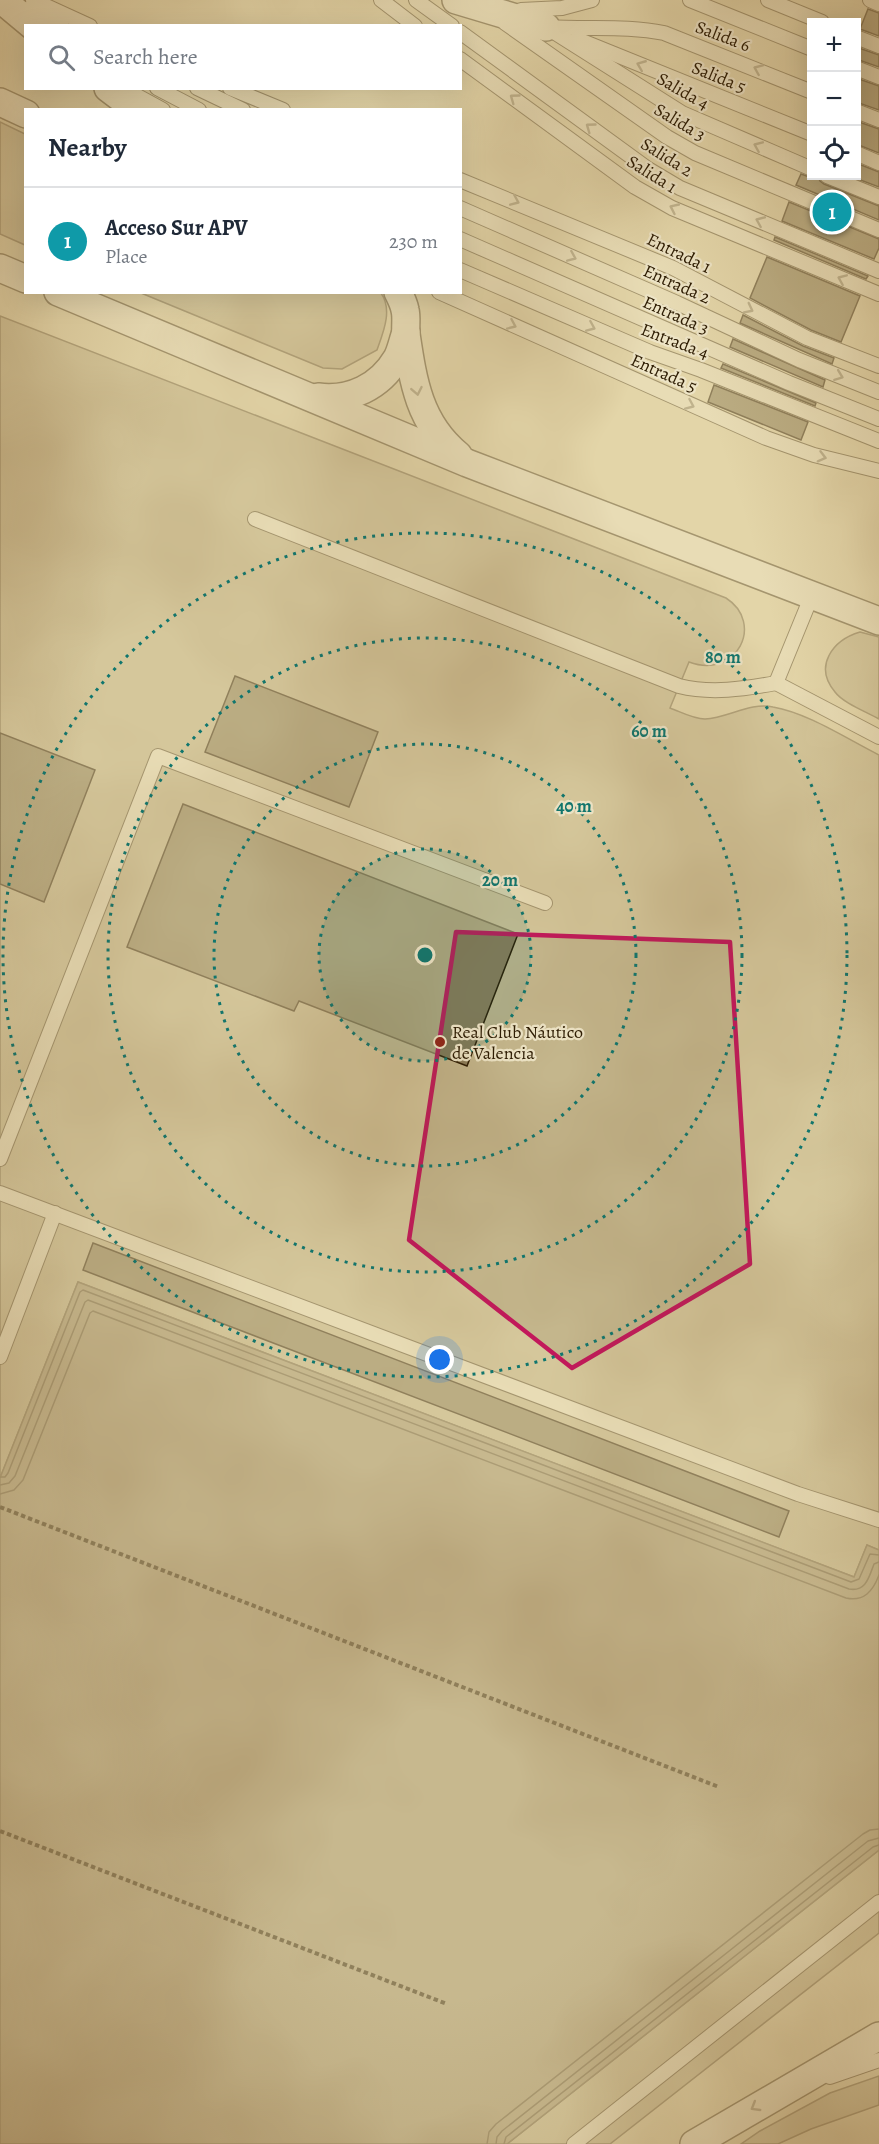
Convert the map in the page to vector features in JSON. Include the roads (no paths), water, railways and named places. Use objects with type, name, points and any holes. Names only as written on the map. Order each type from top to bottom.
[{"type":"street","points":[[2,0],[31,24]]},
{"type":"street","points":[[456,0],[546,27]]},
{"type":"street","points":[[111,90],[133,103]]},
{"type":"street","points":[[0,102],[24,113]]},
{"type":"street","points":[[0,268],[24,278]]},
{"type":"street","points":[[63,294],[467,463],[879,621]]},
{"type":"street","points":[[400,294],[405,310],[406,332],[419,401],[429,423],[442,442],[467,463]]},
{"type":"street","points":[[306,396],[333,399],[354,395],[369,387],[397,358],[406,332]]},
{"type":"street","points":[[694,2144],[879,2036]]},
{"type":"lane","points":[[9,0],[59,24]]},
{"type":"lane","points":[[33,0],[86,24]]},
{"type":"lane","points":[[381,0],[412,24]]},
{"type":"lane","points":[[417,0],[449,24]]},
{"type":"lane","points":[[483,8],[535,11],[562,8],[592,0]]},
{"type":"lane","points":[[690,0],[807,47]]},
{"type":"lane","points":[[768,0],[812,18]]},
{"type":"lane","points":[[870,0],[879,4]]},
{"type":"lane","name":"Salida 3","points":[[483,8],[667,137],[695,153],[879,230]]},
{"type":"lane","name":"Salida 6","points":[[546,27],[578,30],[642,28],[664,33],[807,90]]},
{"type":"lane","name":"Salida 5","points":[[546,27],[807,133]]},
{"type":"lane","name":"Salida 4","points":[[546,27],[682,113],[807,167]]},
{"type":"lane","name":"Salida 2","points":[[462,33],[648,169],[680,188],[879,271]]},
{"type":"lane","points":[[861,39],[879,46]]},
{"type":"lane","name":"Salida 1","points":[[462,60],[634,187],[672,208],[879,294]]},
{"type":"lane","points":[[861,70],[879,77]]},
{"type":"lane","points":[[161,90],[195,108]]},
{"type":"lane","points":[[201,90],[239,108]]},
{"type":"lane","points":[[235,90],[278,108]]},
{"type":"lane","points":[[133,103],[154,108]]},
{"type":"lane","points":[[861,113],[879,120]]},
{"type":"lane","points":[[861,155],[879,163]]},
{"type":"lane","points":[[837,180],[879,197]]},
{"type":"lane","name":"Entrada 1","points":[[462,181],[673,268],[807,338],[879,366]]},
{"type":"lane","name":"Entrada 2","points":[[462,209],[677,303],[798,360],[879,392]]},
{"type":"lane","name":"Entrada 3","points":[[462,240],[789,383],[879,419]]},
{"type":"lane","name":"Entrada 4","points":[[462,271],[650,352],[879,441]]},
{"type":"lane","name":"Entrada 5","points":[[443,294],[766,438],[814,455],[879,471]]},
{"type":"lane","points":[[455,294],[489,315]]},
{"type":"lane","points":[[255,519],[679,686],[697,691],[718,691],[776,683],[879,737]]},
{"type":"lane","points":[[776,683],[812,595]]},
{"type":"lane","points":[[0,1159],[158,756],[545,903]]},
{"type":"lane","points":[[0,1192],[798,1494],[879,1520]]},
{"type":"lane","points":[[0,1357],[55,1213]]},
{"type":"lane","points":[[574,2144],[879,1902]]},
{"type":"lane","points":[[781,2092],[879,2060]]},
{"type":"water","points":[[78,1282],[854,1577],[867,1545],[879,1550],[879,1850],[507,2144],[0,2144],[0,1478]]},
{"type":"place","name":"Acceso Sur APV","points":[[832,212]]},
{"type":"place","name":"Real Club Náutico de Valencia","points":[[440,1042]]}]
